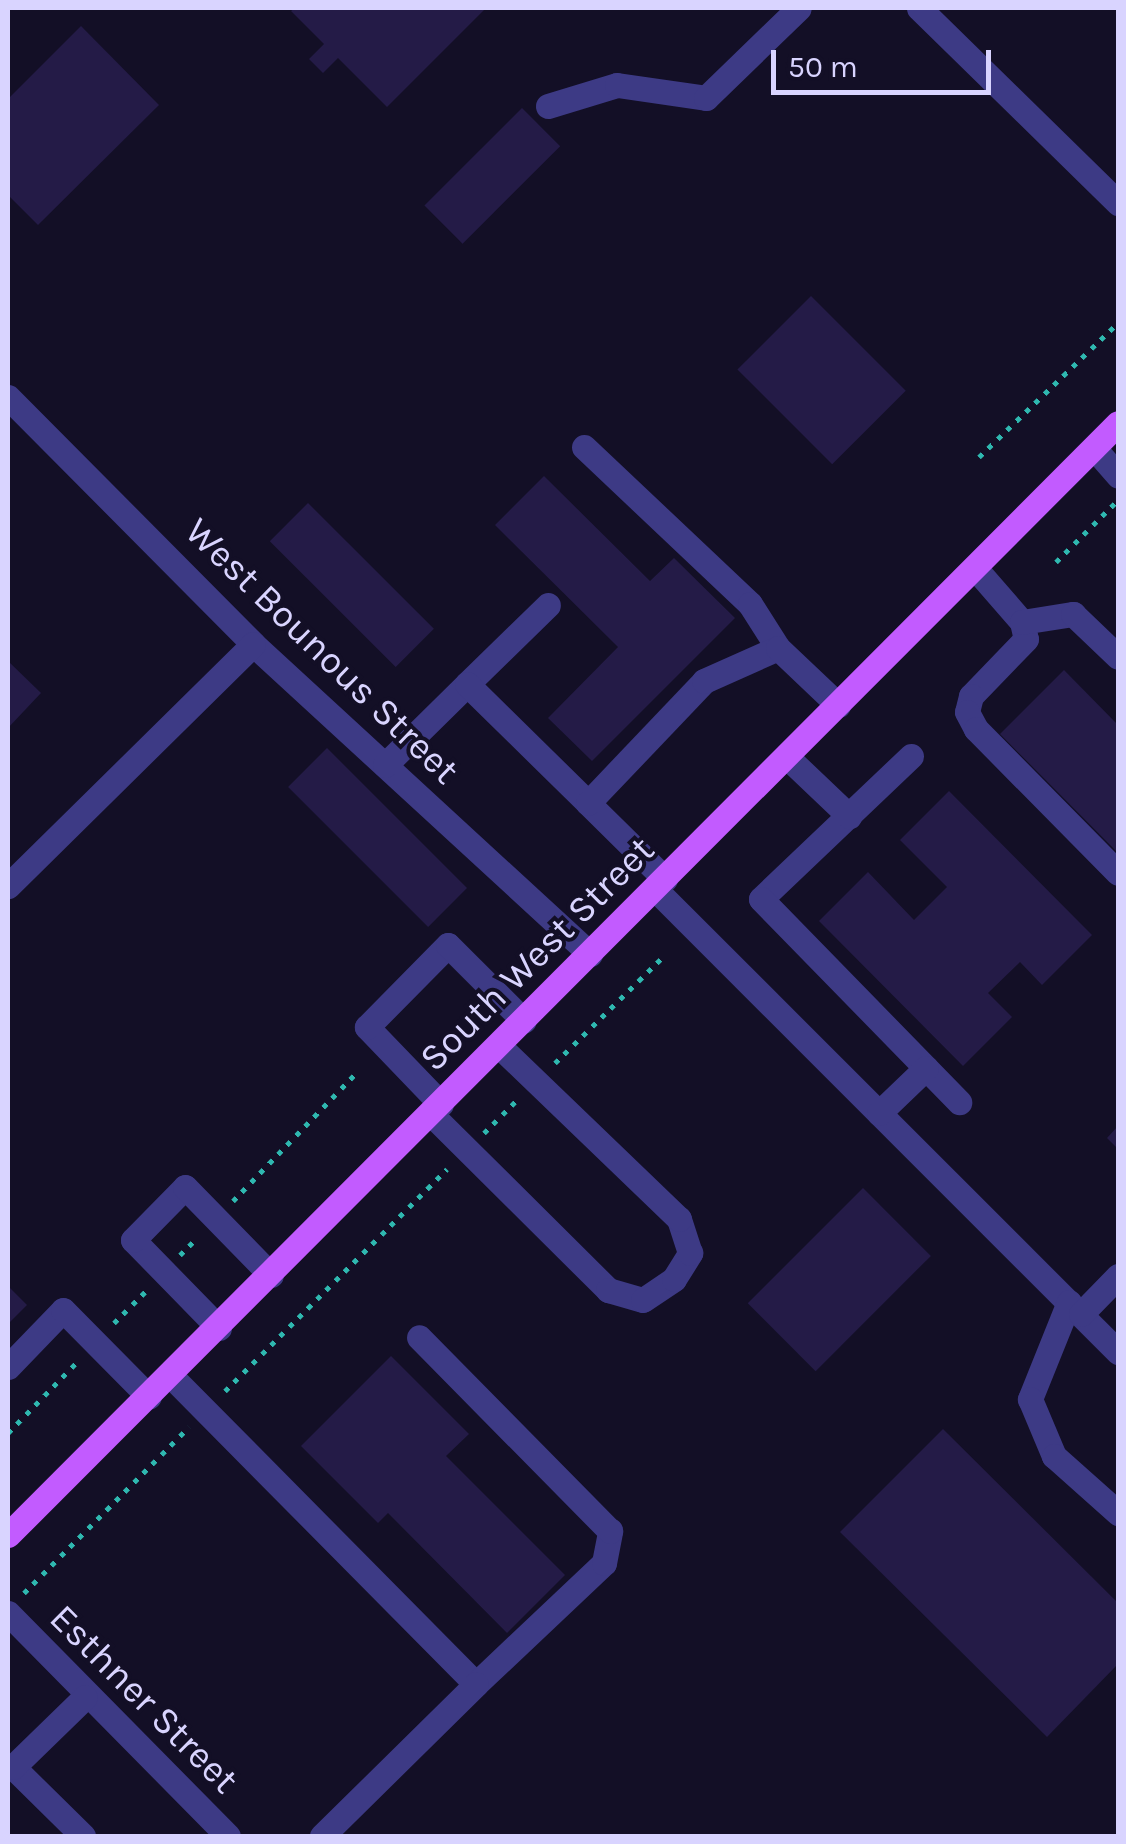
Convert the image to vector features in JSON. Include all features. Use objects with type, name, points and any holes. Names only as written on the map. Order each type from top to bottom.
[{"type":"main road","name":"South West Street","points":[[8,1536],[1118,424]]},
{"type":"street","points":[[548,106],[617,85],[706,98],[798,8]]},
{"type":"street","points":[[926,10],[1118,203]]},
{"type":"street","name":"West Bounous Street","points":[[8,396],[253,644],[590,954]]},
{"type":"street","points":[[584,447],[750,604],[778,648],[838,706]]},
{"type":"street","points":[[1094,448],[1118,476]]},
{"type":"street","points":[[975,568],[1022,622],[1020,649],[971,696],[967,712],[976,729],[1118,872]]},
{"type":"street","points":[[385,765],[548,605]]},
{"type":"street","points":[[1022,622],[1073,614],[1118,658]]},
{"type":"street","points":[[8,886],[253,644]]},
{"type":"street","points":[[588,803],[704,681],[778,648]]},
{"type":"street","points":[[466,684],[588,803],[879,1113],[1118,1352]]},
{"type":"street","points":[[787,756],[848,816]]},
{"type":"street","points":[[911,756],[761,899],[959,1102]]},
{"type":"street","points":[[499,1046],[679,1219],[690,1253],[674,1279],[642,1300],[608,1290],[467,1150],[367,1026],[448,945],[524,1021]]},
{"type":"street","points":[[879,1113],[926,1068]]},
{"type":"street","points":[[219,1328],[133,1240],[184,1187],[271,1275]]},
{"type":"street","points":[[1118,1276],[1075,1308],[1030,1399],[1054,1456],[1118,1513]]},
{"type":"street","points":[[8,1367],[64,1310],[149,1397]]},
{"type":"street","points":[[322,1836],[604,1563],[610,1530],[419,1336]]},
{"type":"street","points":[[171,1376],[476,1684]]},
{"type":"street","name":"Esthner Street","points":[[14,1604],[85,1697],[228,1836]]},
{"type":"street","points":[[82,1836],[13,1767],[85,1697]]},
{"type":"path","points":[[979,458],[1118,323]]},
{"type":"path","points":[[1056,562],[1118,500]]},
{"type":"path","points":[[14,1604],[664,956]]},
{"type":"building","points":[[486,8],[387,107],[338,58],[323,73],[309,59],[324,44],[291,11]]},
{"type":"building","points":[[81,26],[159,105],[38,225],[8,195],[8,99]]},
{"type":"building","points":[[522,108],[560,146],[463,244],[424,206]]},
{"type":"building","points":[[811,296],[906,391],[832,464],[737,370]]},
{"type":"building","points":[[544,476],[650,581],[674,558],[735,618],[592,761],[548,718],[618,647],[495,525]]},
{"type":"building","points":[[308,503],[434,629],[396,667],[270,541]]},
{"type":"building","points":[[8,661],[41,693],[8,728]]},
{"type":"building","points":[[1064,670],[1118,725],[1118,853],[1000,734]]},
{"type":"building","points":[[327,748],[467,888],[428,927],[288,787]]},
{"type":"building","points":[[949,791],[1092,935],[1042,985],[1020,962],[988,993],[1012,1017],[963,1066],[819,921],[868,872],[914,920],[947,887],[900,840]]},
{"type":"building","points":[[1118,1126],[1118,1149],[1107,1138]]},
{"type":"building","points":[[863,1188],[931,1256],[816,1371],[748,1303]]},
{"type":"building","points":[[8,1286],[27,1305],[8,1324]]},
{"type":"building","points":[[391,1356],[469,1434],[446,1456],[565,1575],[507,1633],[388,1513],[378,1523],[301,1446]]},
{"type":"building","points":[[943,1429],[1118,1603],[1118,1664],[1047,1737],[840,1532]]}]
